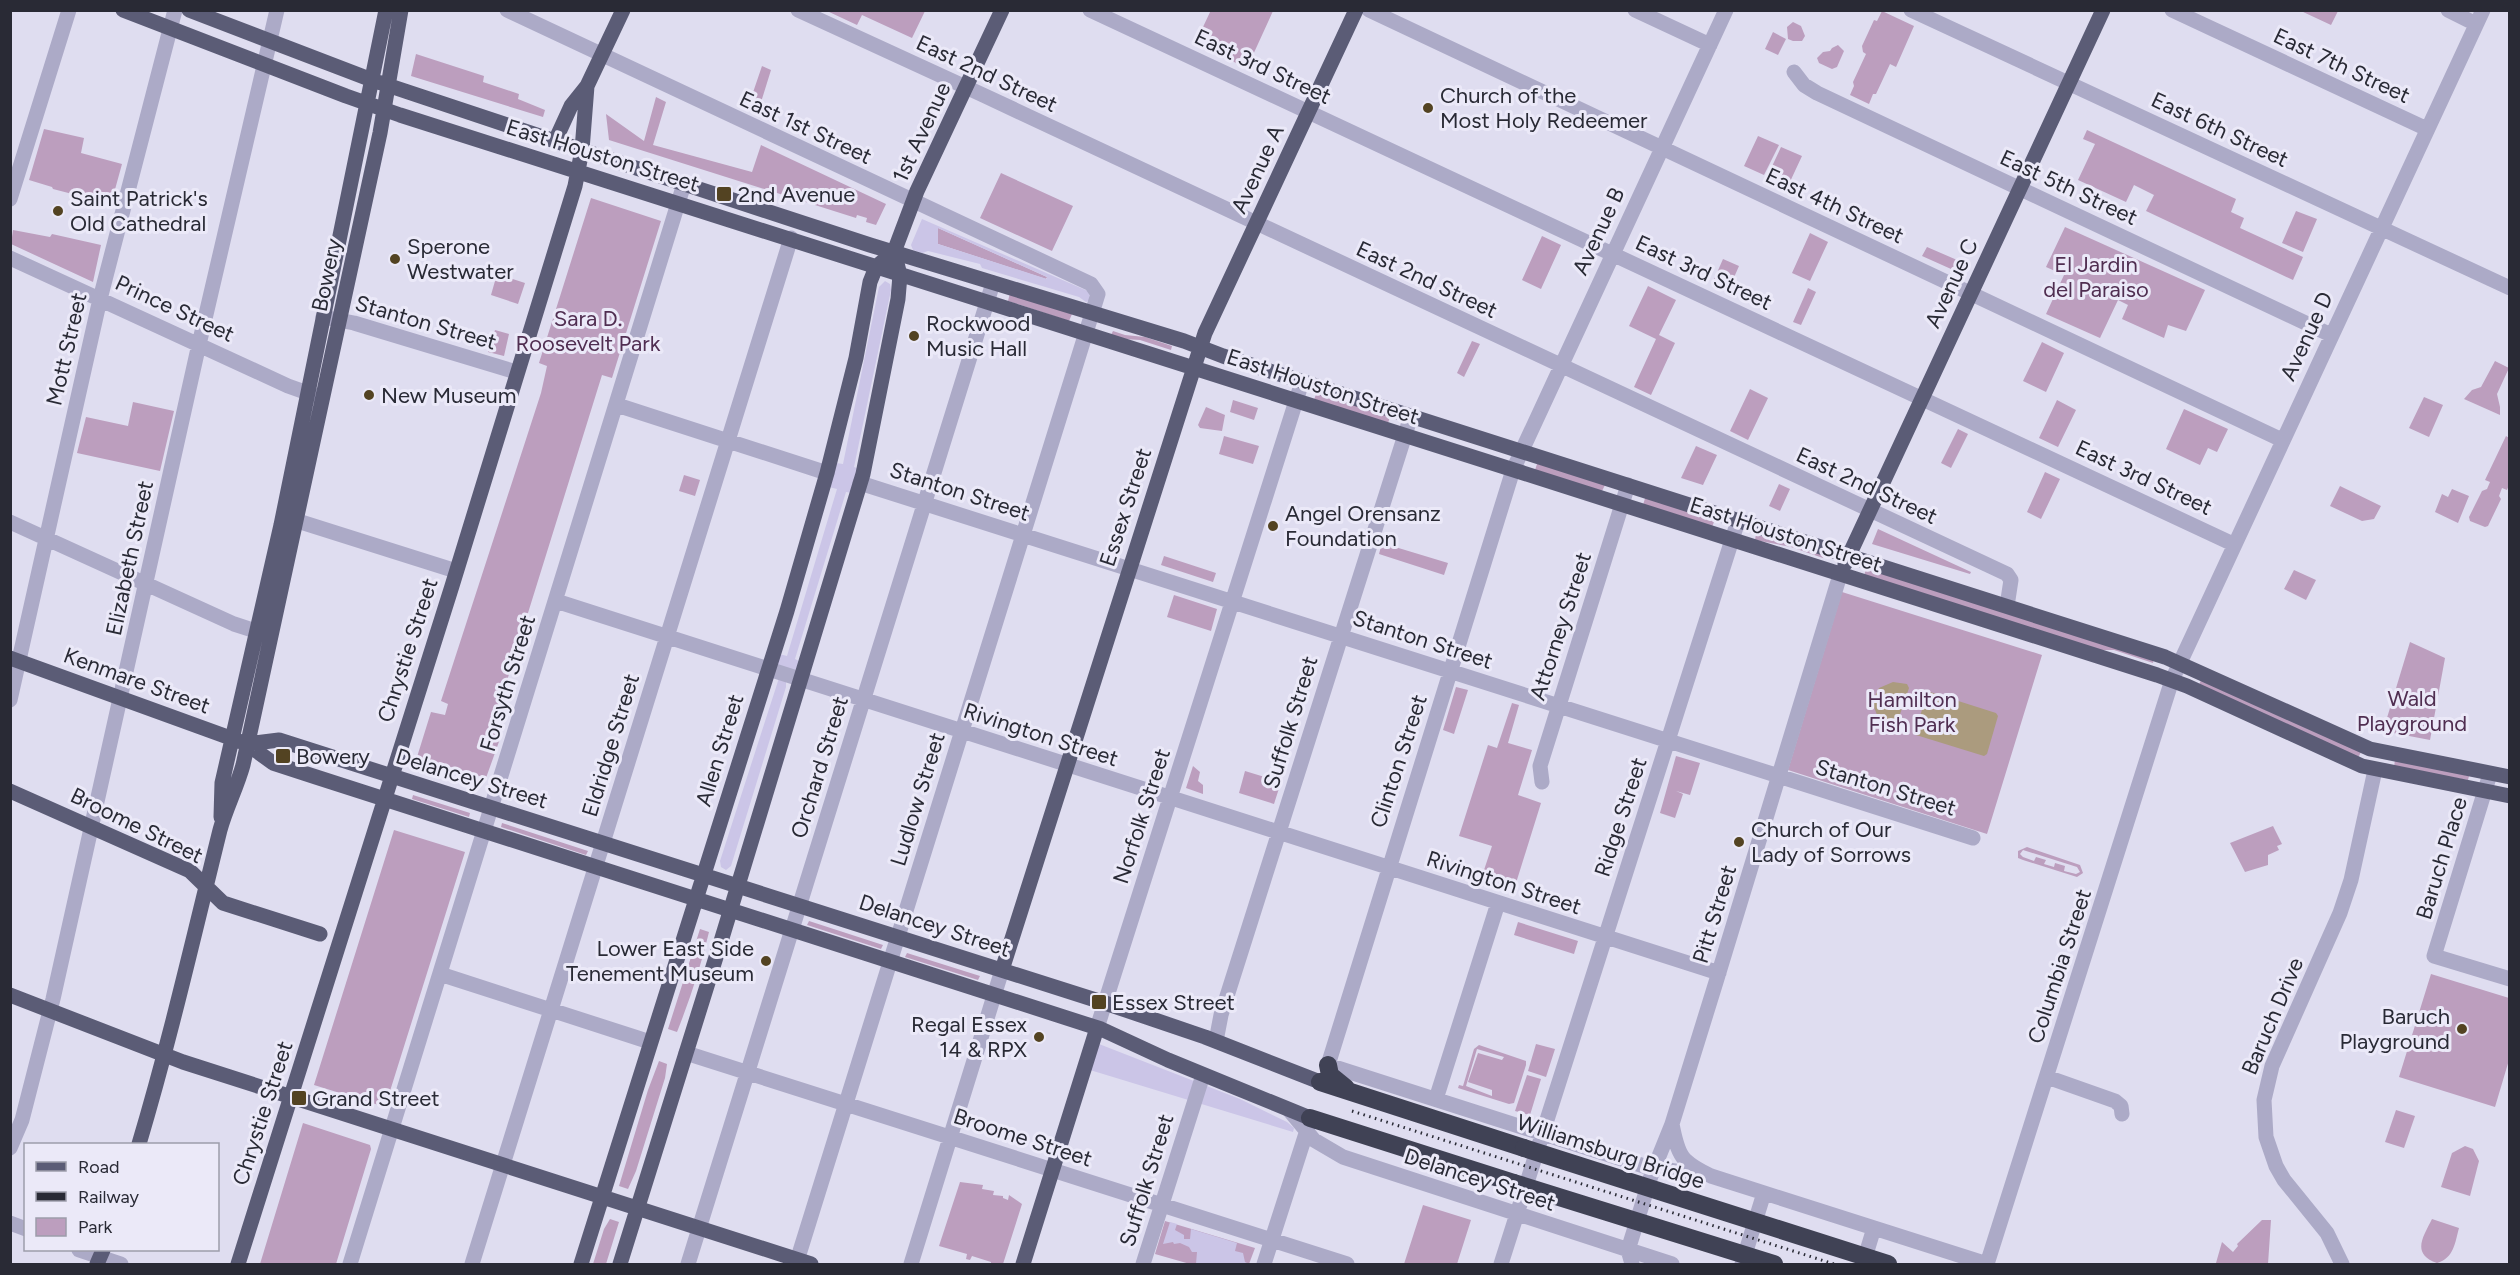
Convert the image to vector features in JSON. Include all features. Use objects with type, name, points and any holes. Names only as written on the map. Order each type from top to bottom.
[{"type":"highway","points":[[1328,1065],[1330,1075],[1350,1091]]},
{"type":"highway","name":"Williamsburg Bridge","points":[[1320,1082],[1888,1264]]},
{"type":"highway","points":[[1308,1125],[1514,1183],[1774,1264]]},
{"type":"main road","name":"East Houston Street","points":[[123,10],[367,104],[2172,680],[2352,762],[2375,770],[2510,796]]},
{"type":"main road","name":"East Houston Street","points":[[189,10],[372,80],[684,184],[1200,347],[1302,382],[2179,662],[2370,749],[2510,777]]},
{"type":"main road","name":"Bowery","points":[[315,396],[323,317],[386,10]]},
{"type":"main road","name":"Bowery","points":[[139,1143],[166,1054],[221,826],[237,788],[248,744],[272,636],[289,518],[315,396],[340,320],[401,10]]},
{"type":"main road","points":[[555,141],[571,106],[587,86],[622,10]]},
{"type":"main road","name":"1st Avenue","points":[[894,252],[914,202],[1002,10]]},
{"type":"main road","name":"Avenue A","points":[[1200,347],[1356,10]]},
{"type":"main road","name":"Avenue C","points":[[1840,575],[2103,10]]},
{"type":"main road","points":[[582,150],[587,86]]},
{"type":"main road","name":"Chrystie Street","points":[[238,1264],[456,571],[578,171],[582,150]]},
{"type":"main road","points":[[620,1264],[860,483],[898,299],[900,275],[894,252],[876,267]]},
{"type":"main road","name":"Allen Street","points":[[581,1264],[697,900],[827,473],[856,358],[870,282],[876,267]]},
{"type":"main road","name":"Essex Street","points":[[1002,970],[1200,347]]},
{"type":"main road","name":"Bowery","points":[[221,826],[222,783],[256,632],[289,518]]},
{"type":"main road","name":"Kenmare Street","points":[[15,660],[248,744]]},
{"type":"main road","name":"Delancey Street","points":[[248,744],[279,740],[492,807],[1105,1003],[1216,1041],[1320,1082]]},
{"type":"main road","name":"Delancey Street","points":[[248,744],[273,763],[1096,1028],[1289,1110],[1308,1125]]},
{"type":"main road","name":"Broome Street","points":[[10,791],[190,871],[223,903],[320,934]]},
{"type":"main road","points":[[10,995],[166,1054],[292,1098],[801,1263]]},
{"type":"main road","name":"Norfolk Street","points":[[1023,1264],[1096,1028]]},
{"type":"street","points":[[10,199],[69,10]]},
{"type":"street","name":"Mott Street","points":[[10,700],[15,660],[47,538],[100,299],[175,10]]},
{"type":"street","name":"Elizabeth Street","points":[[10,1148],[22,1120],[51,1010],[199,344],[277,10]]},
{"type":"street","name":"East 1st Street","points":[[507,10],[1091,284],[1098,294],[1093,313]]},
{"type":"street","name":"East 2nd Street","points":[[798,10],[2007,574],[2011,580],[2007,606]]},
{"type":"street","name":"East 3rd Street","points":[[1090,10],[2233,544]]},
{"type":"street","name":"East 4th Street","points":[[1369,10],[2282,440]]},
{"type":"street","points":[[1635,10],[1710,45]]},
{"type":"street","name":"Avenue B","points":[[1513,470],[1726,10]]},
{"type":"street","name":"East 6th Street","points":[[1911,10],[2510,288]]},
{"type":"street","name":"East 7th Street","points":[[2172,10],[2427,129]]},
{"type":"street","points":[[2448,10],[2479,17]]},
{"type":"street","name":"Avenue D","points":[[2172,680],[2479,17]]},
{"type":"street","name":"East 5th Street","points":[[1794,72],[1804,86],[1817,93],[2331,335]]},
{"type":"street","name":"Forsyth Street","points":[[350,1264],[684,184]]},
{"type":"street","name":"Eldridge Street","points":[[472,1264],[791,238]]},
{"type":"street","name":"Prince Street","points":[[10,258],[315,396]]},
{"type":"street","name":"Orchard Street","points":[[688,1264],[993,283]]},
{"type":"street","name":"Ludlow Street","points":[[801,1263],[897,937],[1093,313]]},
{"type":"street","name":"Stanton Street","points":[[323,317],[516,372]]},
{"type":"street","name":"Norfolk Street","points":[[1096,1028],[1302,382]]},
{"type":"street","points":[[617,405],[827,473]]},
{"type":"street","name":"Suffolk Street","points":[[1216,1041],[1221,1015],[1411,416]]},
{"type":"street","name":"Clinton Street","points":[[1328,1065],[1513,470]]},
{"type":"street","name":"Stanton Street","points":[[860,483],[1973,838]]},
{"type":"street","name":"Attorney Street","points":[[1542,782],[1540,766],[1628,485]]},
{"type":"street","points":[[289,518],[456,571]]},
{"type":"street","name":"Ridge Street","points":[[1501,1264],[1738,521]]},
{"type":"street","points":[[10,522],[234,624],[272,636]]},
{"type":"street","name":"Pitt Street","points":[[1630,1257],[1654,1169],[1672,1124],[1840,575]]},
{"type":"street","name":"Rivington Street","points":[[556,601],[1719,973]]},
{"type":"street","name":"Columbia Street","points":[[1986,1264],[2172,680]]},
{"type":"street","name":"Baruch Drive","points":[[2342,1264],[2327,1233],[2284,1180],[2276,1166],[2266,1137],[2264,1100],[2272,1066],[2340,913],[2351,880],[2375,770]]},
{"type":"street","name":"Baruch Place","points":[[2490,774],[2434,956],[2510,979]]},
{"type":"street","points":[[1436,1099],[1497,903]]},
{"type":"street","name":"Broome Street","points":[[320,934],[340,942]]},
{"type":"street","name":"Essex Street","points":[[911,1264],[1002,970]]},
{"type":"street","points":[[440,974],[650,1042]]},
{"type":"street","name":"Broome Street","points":[[686,1053],[1347,1264]]},
{"type":"street","points":[[1328,1065],[1654,1169],[1711,1176]]},
{"type":"street","name":"Suffolk Street","points":[[1143,1264],[1203,1075]]},
{"type":"street","points":[[2047,1077],[2115,1101],[2121,1106],[2122,1114]]},
{"type":"street","points":[[1672,1124],[1676,1148],[1682,1159],[1693,1168],[1711,1176],[1986,1264]]},
{"type":"street","points":[[1264,1264],[1308,1125]]},
{"type":"street","name":"Delancey Street","points":[[1308,1125],[1323,1147],[1343,1157],[1517,1214],[1630,1257],[1672,1264]]},
{"type":"street","points":[[1742,1264],[1764,1193]]},
{"type":"street","points":[[1863,1264],[1874,1228]]},
{"type":"street","points":[[82,1251],[121,1264]]},
{"type":"green space","points":[[1211,10],[1273,11],[1247,68],[1195,44]]},
{"type":"green space","points":[[2338,10],[2331,25],[2301,11]]},
{"type":"green space","points":[[827,11],[925,11],[912,38],[862,15],[857,25]]},
{"type":"green space","points":[[1882,11],[1914,26],[1896,67],[1890,64],[1869,104],[1850,95],[1854,86],[1853,82],[1866,54],[1862,46],[1874,20],[1877,21]]},
{"type":"green space","points":[[1793,22],[1801,26],[1805,36],[1802,41],[1788,39],[1787,27]]},
{"type":"green space","points":[[1773,32],[1786,39],[1778,55],[1765,49]]},
{"type":"green space","points":[[1838,45],[1844,51],[1837,67],[1832,69],[1819,63],[1817,58],[1823,52],[1830,51]]},
{"type":"green space","points":[[416,54],[484,76],[483,82],[519,94],[518,99],[545,110],[543,117],[411,76]]},
{"type":"green space","points":[[762,66],[771,70],[757,115],[747,110]]},
{"type":"green space","points":[[656,97],[666,102],[653,145],[752,172],[761,145],[886,204],[876,225],[866,222],[867,218],[857,215],[856,218],[609,140],[606,114],[644,141]]},
{"type":"green space","points":[[44,129],[84,138],[81,153],[122,164],[111,204],[53,189],[29,180]]},
{"type":"green space","points":[[2087,130],[2236,199],[2231,212],[2244,218],[2240,228],[2303,257],[2293,280],[2146,211],[2154,195],[2134,185],[2126,202],[2078,180],[2095,144],[2083,139]]},
{"type":"green space","points":[[1758,136],[1779,145],[1764,175],[1744,166]]},
{"type":"green space","points":[[1781,147],[1802,156],[1788,186],[1767,177]]},
{"type":"green space","points":[[1001,173],[1073,206],[1052,251],[980,218]]},
{"type":"green space","name":"Sara D. Roosevelt Park","points":[[591,198],[661,221],[612,378],[602,375],[491,732],[501,736],[486,778],[417,757],[431,712],[445,715],[448,704],[441,701],[541,393],[547,366],[539,363]]},
{"type":"green space","points":[[2296,211],[2317,219],[2303,252],[2282,243]]},
{"type":"green space","name":"El Jardin del Paraiso","points":[[2065,227],[2205,290],[2186,331],[2168,325],[2164,338],[2122,319],[2128,305],[2118,300],[2100,338],[2046,314],[2064,275],[2046,267]]},
{"type":"green space","points":[[938,228],[1047,277],[1046,279],[938,244]]},
{"type":"green space","points":[[13,230],[50,237],[52,234],[101,245],[93,282],[11,244]]},
{"type":"green space","points":[[1810,233],[1828,242],[1810,281],[1792,273]]},
{"type":"green space","points":[[1542,236],[1561,245],[1541,289],[1522,280]]},
{"type":"green space","points":[[1927,247],[1964,263],[1960,273],[1922,256]]},
{"type":"green space","points":[[1723,259],[1739,266],[1728,291],[1712,284]]},
{"type":"green space","points":[[497,274],[525,283],[518,304],[491,295]]},
{"type":"green space","points":[[1648,286],[1676,300],[1659,335],[1675,343],[1651,395],[1634,387],[1656,339],[1629,326]]},
{"type":"green space","points":[[1808,288],[1816,292],[1801,325],[1793,322]]},
{"type":"green space","points":[[1010,293],[1072,314],[1069,321],[1008,301]]},
{"type":"green space","points":[[495,330],[509,334],[504,356],[488,352]]},
{"type":"green space","points":[[1113,331],[1145,337],[1172,346],[1171,350],[1140,340],[1111,335]]},
{"type":"green space","points":[[1472,341],[1480,344],[1464,377],[1457,373]]},
{"type":"green space","points":[[2042,342],[2064,353],[2046,392],[2023,381]]},
{"type":"green space","points":[[2495,361],[2509,368],[2497,394],[2500,415],[2464,399],[2472,390],[2481,387]]},
{"type":"green space","points":[[1750,389],[1768,398],[1748,440],[1730,431]]},
{"type":"green space","points":[[1317,391],[1391,414],[1388,423],[1314,400]]},
{"type":"green space","points":[[2424,397],[2443,405],[2429,437],[2409,428]]},
{"type":"green space","points":[[1233,400],[1258,408],[1254,420],[1230,412]]},
{"type":"green space","points":[[2057,400],[2076,410],[2058,447],[2039,438]]},
{"type":"green space","points":[[133,402],[174,411],[160,471],[77,453],[86,417],[128,426]]},
{"type":"green space","points":[[1206,407],[1225,415],[1222,431],[1200,428],[1198,425]]},
{"type":"green space","points":[[2184,409],[2228,429],[2217,452],[2208,448],[2200,465],[2166,449]]},
{"type":"green space","points":[[1958,429],[1968,434],[1951,468],[1941,463]]},
{"type":"green space","points":[[1224,436],[1259,446],[1253,464],[1219,454]]},
{"type":"green space","points":[[2506,436],[2509,438],[2509,485],[2507,490],[2502,488],[2499,496],[2501,499],[2488,526],[2485,527],[2470,521],[2469,517],[2482,491],[2487,489],[2490,482],[2485,480]]},
{"type":"green space","points":[[1696,446],[1717,455],[1703,485],[1681,478]]},
{"type":"green space","points":[[1538,461],[1606,483],[1602,491],[1535,470]]},
{"type":"green space","points":[[2045,472],[2060,479],[2041,519],[2027,512]]},
{"type":"green space","points":[[684,475],[700,480],[695,496],[679,491]]},
{"type":"green space","points":[[1779,484],[1790,489],[1780,511],[1769,506]]},
{"type":"green space","points":[[2340,486],[2381,506],[2374,519],[2362,521],[2330,506]]},
{"type":"green space","points":[[2452,489],[2469,496],[2458,523],[2435,512],[2442,494],[2448,497]]},
{"type":"green space","points":[[1646,495],[1716,517],[1712,527],[1643,505]]},
{"type":"green space","points":[[1878,529],[1971,572],[1970,574],[1872,544]]},
{"type":"green space","points":[[1756,534],[1826,552],[1823,558],[1791,547],[1755,540]]},
{"type":"green space","points":[[1382,543],[1448,563],[1444,575],[1379,554]]},
{"type":"green space","points":[[1164,556],[1216,573],[1213,582],[1161,565]]},
{"type":"green space","points":[[1867,565],[2154,657],[2153,663],[2114,650],[2094,650],[1864,576]]},
{"type":"green space","points":[[2294,570],[2316,580],[2306,600],[2284,589]]},
{"type":"green space","name":"Hamilton Fish Park","points":[[1842,592],[2042,655],[1987,834],[1788,770]]},
{"type":"green space","points":[[1174,595],[1217,609],[1211,631],[1167,617]]},
{"type":"green space","name":"Wald Playground","points":[[2410,642],[2445,658],[2430,740],[2383,731]]},
{"type":"green space","points":[[2201,680],[2362,750],[2358,758],[2199,685]]},
{"type":"green space","points":[[1456,687],[1468,690],[1454,734],[1443,730]]},
{"type":"green space","points":[[1512,703],[1519,705],[1508,743],[1532,750],[1518,795],[1541,803],[1516,883],[1483,873],[1492,846],[1459,836],[1488,745],[1497,748]]},
{"type":"green space","points":[[1676,756],[1700,763],[1690,795],[1676,791],[1683,794],[1675,818],[1660,813]]},
{"type":"green space","points":[[2395,759],[2469,776],[2468,780],[2394,768]]},
{"type":"green space","points":[[1193,766],[1200,772],[1198,781],[1203,785],[1203,794],[1186,788]]},
{"type":"green space","points":[[1245,771],[1281,782],[1274,804],[1239,793]]},
{"type":"green space","points":[[413,795],[470,813],[469,817],[412,799]]},
{"type":"green space","points":[[502,823],[588,851],[586,855],[501,827]]},
{"type":"green space","points":[[2273,826],[2282,844],[2277,846],[2279,850],[2268,855],[2268,865],[2245,872],[2230,843]]},
{"type":"green space","points":[[394,830],[465,852],[385,1107],[314,1085]]},
{"type":"green space","points":[[2027,847],[2080,865],[2083,873],[2077,877],[2023,860],[2018,858],[2018,851]],"holes":[[[2023,850],[2077,867],[2080,872],[2076,874],[2064,871],[2065,866],[2055,863],[2054,867],[2044,864],[2046,860],[2036,857],[2034,861],[2020,854]]]},
{"type":"green space","points":[[809,921],[883,945],[881,949],[807,925]]},
{"type":"green space","points":[[1518,922],[1578,941],[1574,954],[1514,935]]},
{"type":"green space","points":[[700,929],[709,932],[695,982],[677,1032],[668,1029]]},
{"type":"green space","points":[[907,953],[980,976],[978,980],[905,957]]},
{"type":"green space","name":"Baruch Playground","points":[[2431,974],[2509,998],[2509,1060],[2495,1107],[2399,1077]]},
{"type":"green space","points":[[1536,1044],[1555,1049],[1546,1077],[1528,1071]]},
{"type":"green space","points":[[1479,1045],[1526,1061],[1514,1103],[1509,1104],[1458,1088],[1459,1085],[1463,1086],[1474,1049]],"holes":[[[1477,1049],[1504,1057],[1502,1060],[1478,1053],[1468,1082],[1492,1090],[1492,1096],[1466,1086]]]},
{"type":"green space","points":[[659,1061],[667,1064],[665,1078],[636,1171],[628,1189],[619,1186]]},
{"type":"green space","points":[[1527,1075],[1541,1079],[1530,1115],[1515,1111]]},
{"type":"green space","points":[[2396,1110],[2415,1116],[2404,1148],[2385,1142]]},
{"type":"green space","points":[[303,1123],[370,1145],[371,1149],[336,1264],[260,1264]]},
{"type":"green space","points":[[2465,1146],[2473,1149],[2479,1161],[2470,1196],[2441,1187],[2452,1153]]},
{"type":"green space","points":[[960,1182],[983,1185],[982,1189],[994,1191],[993,1195],[1003,1196],[1008,1200],[1009,1195],[1022,1204],[1003,1264],[991,1264],[991,1262],[972,1256],[970,1260],[966,1259],[967,1254],[939,1246]]},
{"type":"green space","points":[[1423,1205],[1471,1220],[1457,1264],[1404,1264]]},
{"type":"green space","points":[[610,1219],[619,1222],[606,1264],[593,1264],[604,1229]]},
{"type":"green space","points":[[2432,1219],[2459,1228],[2450,1254],[2437,1263],[2424,1255],[2421,1244]]},
{"type":"green space","points":[[2262,1220],[2271,1220],[2268,1264],[2216,1263],[2222,1242],[2233,1252],[2237,1244]]},
{"type":"green space","points":[[1165,1221],[1255,1248],[1249,1264],[1190,1264],[1155,1254]]},
{"type":"shaded area","points":[[922,219],[1090,292],[1089,301],[1086,302],[1079,297],[982,268],[980,264],[928,251],[922,253],[913,250],[911,245]],"holes":[[[938,228],[1047,277],[1047,279],[938,244]]]},
{"type":"shaded area","points":[[885,281],[890,284],[891,290],[854,467],[860,469],[853,493],[846,492],[795,659],[801,662],[797,672],[775,665],[779,654],[787,656],[837,489],[829,487],[836,463],[843,464],[879,287]]},
{"type":"shaded area","points":[[779,678],[786,681],[786,687],[731,866],[726,870],[721,867],[720,861]]},
{"type":"shaded area","points":[[1893,682],[1907,684],[1909,688],[1894,727],[1879,720],[1872,702],[1879,688]]},
{"type":"shaded area","points":[[1930,692],[1996,713],[1998,716],[1987,754],[1984,756],[1916,735],[1927,694]]},
{"type":"shaded area","points":[[1099,1044],[1240,1099],[1287,1122],[1294,1128],[1293,1132],[1090,1070]]},
{"type":"shaded area","points":[[1170,1222],[1177,1224],[1175,1230],[1184,1235],[1184,1239],[1190,1239],[1191,1229],[1237,1243],[1235,1251],[1243,1253],[1245,1262],[1249,1264],[1196,1264],[1197,1252],[1192,1252],[1189,1247],[1173,1242],[1163,1244]]},
{"type":"railway","points":[[1352,1111],[1834,1264]]},
{"type":"place","name":"Church of the Most Holy Redeemer","points":[[1428,108]]},
{"type":"place","name":"2nd Avenue","points":[[724,194]]},
{"type":"place","name":"Saint Patrick's Old Cathedral","points":[[58,211]]},
{"type":"place","name":"Sperone Westwater","points":[[395,259]]},
{"type":"place","name":"Rockwood Music Hall","points":[[914,336]]},
{"type":"place","name":"New Museum","points":[[369,395]]},
{"type":"place","name":"Angel Orensanz Foundation","points":[[1273,526]]},
{"type":"place","name":"Bowery","points":[[283,756]]},
{"type":"place","name":"Church of Our Lady of Sorrows","points":[[1739,842]]},
{"type":"place","name":"Lower East Side Tenement Museum","points":[[766,961]]},
{"type":"place","name":"Essex Street","points":[[1099,1002]]},
{"type":"place","name":"Baruch Playground","points":[[2462,1029]]},
{"type":"place","name":"Regal Essex 14 & RPX","points":[[1039,1037]]},
{"type":"place","name":"Grand Street","points":[[299,1098]]}]
